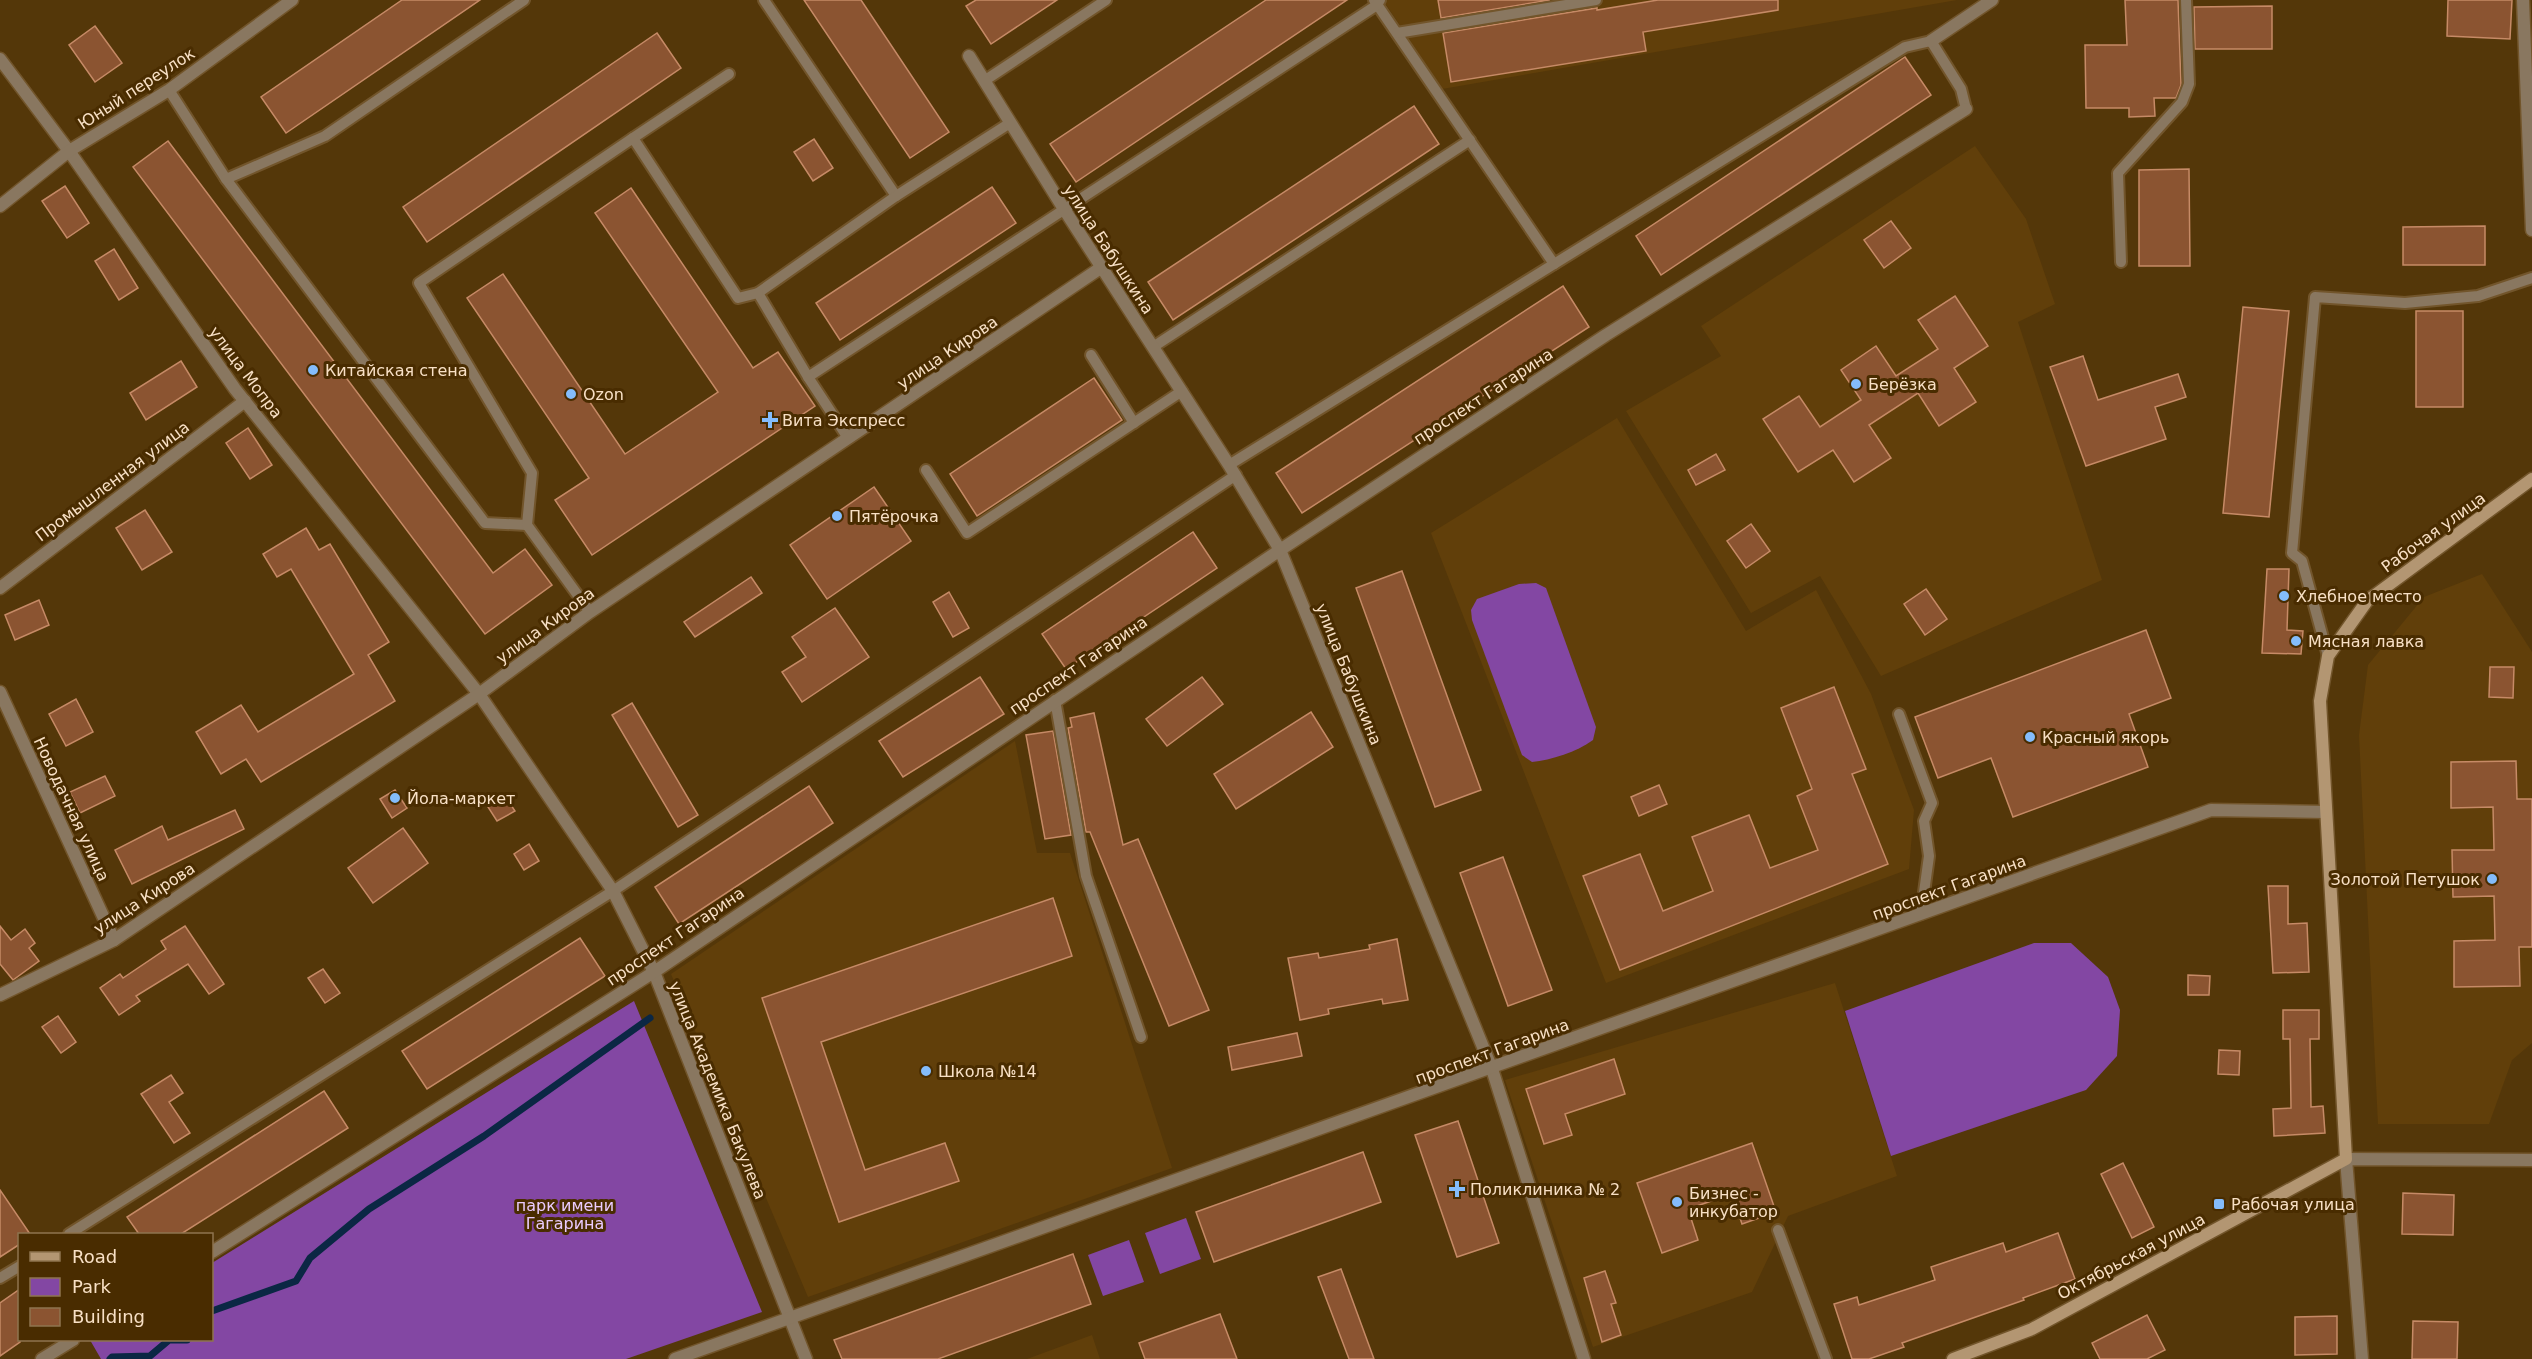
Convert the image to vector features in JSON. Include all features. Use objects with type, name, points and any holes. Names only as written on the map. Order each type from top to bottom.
[{"type":"street","name":"Юный переулок","points":[[0,206],[69,151],[169,90],[292,0]]},
{"type":"street","points":[[1931,41],[1992,0]]},
{"type":"street","points":[[2523,0],[2532,230]]},
{"type":"street","name":"улица Бабушкина","points":[[969,56],[1064,209],[1233,470],[1280,549],[1492,1069],[1584,1359]]},
{"type":"street","name":"улица Мопра","points":[[0,59],[69,151],[245,400],[478,694]]},
{"type":"street","name":"проспект Гагарина","points":[[213,1251],[654,972],[1280,549],[1606,335],[1966,109]]},
{"type":"street","name":"улица Кирова","points":[[0,995],[114,940],[478,694],[590,612],[1102,267]]},
{"type":"street","name":"Промышленная улица","points":[[0,588],[245,400]]},
{"type":"street","name":"Рабочая улица","points":[[2362,1359],[2346,1159],[2325,812],[2320,701],[2328,656],[2367,601],[2532,479]]},
{"type":"street","name":"Новодачная улица","points":[[0,692],[114,940]]},
{"type":"street","name":"улица Академика Бакулева","points":[[478,694],[613,891],[654,972],[806,1359]]},
{"type":"street","name":"проспект Гагарина","points":[[675,1359],[1492,1069],[2211,810],[2325,812]]},
{"type":"street","name":"Октябрьская улица","points":[[1953,1359],[2032,1329],[2346,1159],[2532,1160]]},
{"type":"street","points":[[42,1359],[71,1341]]},
{"type":"lane","points":[[226,179],[325,136],[524,0]]},
{"type":"lane","points":[[764,0],[896,196]]},
{"type":"lane","points":[[984,81],[1106,0]]},
{"type":"lane","points":[[1397,33],[1596,0]]},
{"type":"lane","points":[[2121,262],[2118,173],[2182,102],[2189,84],[2186,0]]},
{"type":"lane","points":[[808,377],[1377,2],[1554,264]]},
{"type":"lane","points":[[71,1233],[613,891],[1233,470],[1554,264],[1905,47],[1931,41],[1961,88],[1966,109]]},
{"type":"lane","points":[[590,612],[527,525],[532,473],[419,284],[729,74]]},
{"type":"lane","points":[[169,90],[226,179],[485,523],[527,525]]},
{"type":"lane","points":[[633,138],[738,298],[758,293],[896,196],[1010,123]]},
{"type":"lane","points":[[1153,347],[1470,140]]},
{"type":"lane","points":[[2328,656],[2301,561],[2292,554],[2315,297],[2405,303],[2478,296],[2532,278]]},
{"type":"lane","points":[[758,293],[808,377],[849,438]]},
{"type":"lane","points":[[1091,355],[1134,423]]},
{"type":"lane","points":[[926,470],[967,533],[1182,391]]},
{"type":"lane","points":[[1055,700],[1086,876],[1141,1037]]},
{"type":"lane","points":[[1899,714],[1932,803],[1924,820],[1929,856],[1922,914]]},
{"type":"lane","points":[[1778,1230],[1827,1359]]},
{"type":"lane","points":[[0,1278],[18,1267]]},
{"type":"shaded area","points":[[1383,0],[1957,0],[1442,89]]},
{"type":"shaded area","name":"Берёзка","points":[[1975,146],[2026,219],[2055,304],[2018,322],[2102,580],[1881,676],[1820,576],[1751,613],[1626,411],[1721,356],[1701,326]]},
{"type":"shaded area","points":[[1617,418],[1746,631],[1816,590],[1871,694],[1914,810],[1909,869],[1606,983],[1431,533]]},
{"type":"shaded area","points":[[2482,574],[2532,652],[2532,1043],[2512,1060],[2489,1124],[2378,1124],[2359,735],[2368,665],[2424,597]]},
{"type":"shaded area","name":"Школа №14","points":[[1015,741],[1037,853],[1070,853],[1172,1168],[808,1297],[671,974]]},
{"type":"shaded area","points":[[1835,983],[1897,1176],[1788,1216],[1752,1292],[1593,1347],[1505,1080]]},
{"type":"shaded area","points":[[1092,1335],[1100,1359],[1027,1359]]},
{"type":"green space","points":[[1536,583],[1546,588],[1596,727],[1593,740],[1587,744],[1564,755],[1532,762],[1522,755],[1472,620],[1471,610],[1477,599],[1519,584]]},
{"type":"green space","points":[[2034,943],[2071,943],[2108,977],[2120,1010],[2117,1056],[2086,1090],[1891,1156],[1845,1011]]},
{"type":"green space","name":"парк имени Гагарина","points":[[634,1001],[762,1312],[626,1359],[101,1359],[91,1341],[213,1341],[213,1262]]},
{"type":"green space","points":[[1186,1218],[1201,1259],[1160,1274],[1145,1233]]},
{"type":"green space","points":[[1129,1240],[1144,1282],[1103,1296],[1088,1255]]},
{"type":"building","points":[[402,0],[480,0],[286,133],[261,97]]},
{"type":"building","points":[[804,0],[861,0],[949,132],[910,158]]},
{"type":"building","points":[[976,0],[1057,0],[991,44],[966,6]]},
{"type":"building","points":[[1266,0],[1347,0],[1076,182],[1050,144]]},
{"type":"building","points":[[1438,0],[1550,0],[1441,18]]},
{"type":"building","points":[[1658,0],[1778,0],[1778,10],[1643,32],[1646,51],[1451,82],[1443,33]]},
{"type":"building","points":[[2125,0],[2178,0],[2181,85],[2176,98],[2154,98],[2155,116],[2129,117],[2129,108],[2086,108],[2085,45],[2127,45]]},
{"type":"building","points":[[2448,0],[2512,0],[2510,39],[2447,36]]},
{"type":"building","points":[[2272,6],[2272,49],[2195,49],[2194,7]]},
{"type":"building","points":[[95,26],[122,63],[95,82],[69,45]]},
{"type":"building","points":[[657,33],[681,68],[427,242],[403,207]]},
{"type":"building","points":[[1905,57],[1931,95],[1661,275],[1636,236]]},
{"type":"building","points":[[1414,106],[1439,144],[1173,320],[1148,282]]},
{"type":"building","points":[[814,139],[833,168],[813,181],[794,152]]},
{"type":"building","name":"Китайская стена","points":[[168,141],[493,573],[525,549],[552,585],[485,634],[133,167]]},
{"type":"building","points":[[2189,169],[2190,266],[2139,266],[2139,170]]},
{"type":"building","points":[[65,186],[89,223],[67,238],[42,201]]},
{"type":"building","points":[[992,187],[1016,223],[840,340],[816,303]]},
{"type":"building","points":[[631,188],[753,368],[778,352],[815,406],[592,555],[555,500],[589,478],[467,298],[503,274],[625,454],[718,392],[595,213]]},
{"type":"building","points":[[1891,221],[1911,248],[1884,268],[1864,240]]},
{"type":"building","points":[[2485,226],[2485,265],[2403,265],[2403,227]]},
{"type":"building","points":[[114,249],[138,288],[119,300],[95,261]]},
{"type":"building","points":[[1563,286],[1589,327],[1302,513],[1276,473]]},
{"type":"building","name":"Берёзка","points":[[1955,296],[1988,346],[1954,368],[1976,402],[1939,426],[1918,393],[1869,425],[1891,458],[1854,482],[1833,450],[1798,472],[1763,419],[1799,396],[1820,427],[1861,400],[1841,370],[1876,346],[1896,376],[1938,349],[1918,320]]},
{"type":"building","points":[[2243,307],[2289,311],[2269,517],[2223,513]]},
{"type":"building","points":[[2416,311],[2463,311],[2463,407],[2416,407]]},
{"type":"building","points":[[2083,356],[2098,400],[2178,374],[2186,397],[2155,407],[2166,439],[2086,466],[2050,367]]},
{"type":"building","points":[[181,361],[197,387],[146,420],[130,393]]},
{"type":"building","points":[[1094,378],[1122,420],[977,516],[950,474]]},
{"type":"building","points":[[248,428],[272,465],[250,479],[226,443]]},
{"type":"building","points":[[1716,454],[1725,470],[1696,485],[1688,470]]},
{"type":"building","points":[[874,487],[911,541],[827,599],[790,545]]},
{"type":"building","points":[[145,510],[172,552],[142,570],[116,528]]},
{"type":"building","points":[[1751,524],[1770,551],[1746,568],[1727,541]]},
{"type":"building","points":[[306,528],[319,550],[330,544],[389,642],[368,655],[395,701],[261,782],[246,759],[221,774],[196,732],[241,705],[258,732],[354,674],[291,569],[277,577],[263,554]]},
{"type":"building","points":[[1193,532],[1217,568],[1066,669],[1042,634]]},
{"type":"building","points":[[2267,569],[2289,569],[2287,630],[2303,631],[2301,654],[2262,653]]},
{"type":"building","points":[[1402,571],[1481,790],[1435,807],[1356,588]]},
{"type":"building","points":[[751,577],[762,593],[695,637],[684,622]]},
{"type":"building","points":[[1926,589],[1947,619],[1925,635],[1904,604]]},
{"type":"building","points":[[949,592],[969,628],[953,637],[933,602]]},
{"type":"building","points":[[39,600],[49,625],[15,640],[5,615]]},
{"type":"building","points":[[835,608],[869,657],[802,702],[782,672],[806,657],[792,637]]},
{"type":"building","name":"Красный якорь","points":[[2146,630],[2171,698],[2129,714],[2148,767],[2013,817],[1991,758],[1938,778],[1915,717]]},
{"type":"building","points":[[2490,667],[2514,667],[2513,698],[2489,697]]},
{"type":"building","points":[[980,677],[1004,714],[903,777],[879,741]]},
{"type":"building","points":[[1202,677],[1223,704],[1167,746],[1146,719]]},
{"type":"building","points":[[1834,687],[1866,769],[1852,774],[1888,864],[1620,970],[1583,876],[1640,854],[1663,911],[1713,891],[1692,837],[1749,815],[1770,868],[1818,850],[1797,796],[1812,789],[1781,708]]},
{"type":"building","points":[[76,699],[93,732],[66,746],[49,714]]},
{"type":"building","points":[[632,703],[698,815],[678,827],[612,715]]},
{"type":"building","points":[[1311,712],[1333,747],[1236,809],[1214,774]]},
{"type":"building","points":[[1094,713],[1123,845],[1138,839],[1209,1010],[1169,1026],[1090,832],[1086,832],[1068,728],[1072,727],[1070,718]]},
{"type":"building","points":[[1053,731],[1071,835],[1045,839],[1026,735]]},
{"type":"building","name":"Золотой Петушок","points":[[2516,761],[2517,799],[2532,799],[2532,947],[2519,947],[2520,986],[2454,987],[2454,941],[2495,940],[2494,896],[2453,897],[2452,850],[2494,850],[2493,807],[2451,808],[2451,762]]},
{"type":"building","points":[[105,776],[115,796],[80,813],[70,792]]},
{"type":"building","points":[[1659,785],[1667,804],[1639,816],[1631,797]]},
{"type":"building","points":[[809,786],[833,823],[679,924],[655,887]]},
{"type":"building","points":[[395,790],[407,808],[392,818],[380,799]]},
{"type":"building","points":[[505,796],[515,811],[497,821],[488,807]]},
{"type":"building","points":[[235,810],[244,829],[132,884],[115,850],[162,826],[168,840]]},
{"type":"building","points":[[403,828],[428,863],[373,903],[348,868]]},
{"type":"building","points":[[529,844],[539,861],[524,870],[514,854]]},
{"type":"building","points":[[1503,857],[1552,990],[1508,1006],[1460,873]]},
{"type":"building","points":[[2268,886],[2288,886],[2288,924],[2307,923],[2309,972],[2273,973]]},
{"type":"building","points":[[1053,898],[1072,956],[821,1042],[865,1170],[945,1143],[959,1181],[839,1222],[762,998]]},
{"type":"building","points":[[0,926],[11,940],[25,929],[35,943],[29,948],[39,961],[13,980],[0,964]]},
{"type":"building","points":[[185,926],[224,984],[209,994],[188,964],[136,996],[140,1001],[119,1015],[100,988],[120,974],[123,978],[166,949],[161,941]]},
{"type":"building","points":[[580,938],[605,976],[427,1089],[402,1051]]},
{"type":"building","points":[[1397,939],[1408,1000],[1383,1004],[1382,999],[1328,1009],[1329,1014],[1300,1020],[1288,958],[1318,953],[1319,958],[1370,949],[1369,945]]},
{"type":"building","points":[[323,969],[340,993],[325,1003],[308,978]]},
{"type":"building","points":[[2188,975],[2210,976],[2209,995],[2188,995]]},
{"type":"building","points":[[2283,1010],[2319,1010],[2319,1039],[2310,1039],[2311,1107],[2323,1106],[2325,1133],[2274,1136],[2273,1109],[2291,1108],[2290,1039],[2283,1039]]},
{"type":"building","points":[[58,1016],[76,1042],[61,1053],[42,1027]]},
{"type":"building","points":[[1297,1033],[1302,1056],[1232,1070],[1228,1047]]},
{"type":"building","points":[[2219,1050],[2240,1051],[2239,1075],[2218,1074]]},
{"type":"building","points":[[1614,1059],[1625,1094],[1565,1114],[1572,1135],[1544,1144],[1526,1089]]},
{"type":"building","points":[[171,1075],[183,1093],[169,1102],[190,1133],[174,1143],[141,1094]]},
{"type":"building","points":[[324,1091],[348,1128],[183,1233],[138,1233],[127,1217]]},
{"type":"building","name":"Поликлиника № 2","points":[[1458,1121],[1499,1243],[1457,1257],[1415,1135]]},
{"type":"building","name":"Бизнес - инкубатор","points":[[1752,1143],[1776,1212],[1742,1224],[1732,1194],[1688,1209],[1698,1240],[1662,1253],[1637,1183]]},
{"type":"building","points":[[1363,1152],[1381,1202],[1214,1262],[1196,1212]]},
{"type":"building","points":[[2123,1163],[2154,1227],[2132,1238],[2101,1174]]},
{"type":"building","points":[[0,1190],[29,1233],[18,1233],[18,1245],[0,1257]]},
{"type":"building","points":[[2403,1193],[2454,1195],[2453,1235],[2402,1234]]},
{"type":"building","points":[[2058,1233],[2075,1279],[2023,1298],[2024,1300],[1902,1343],[1904,1347],[1869,1359],[1852,1359],[1834,1304],[1857,1297],[1859,1305],[1935,1280],[1931,1267],[2003,1243],[2006,1252]]},
{"type":"building","points":[[1073,1254],[1091,1304],[938,1359],[842,1359],[834,1340]]},
{"type":"building","points":[[1341,1269],[1374,1359],[1349,1359],[1318,1277]]},
{"type":"building","points":[[1605,1271],[1616,1303],[1611,1304],[1621,1335],[1602,1342],[1584,1278]]},
{"type":"building","points":[[18,1290],[18,1341],[20,1342],[0,1356],[0,1303]]},
{"type":"building","points":[[1220,1314],[1237,1359],[1145,1359],[1139,1343]]},
{"type":"building","points":[[2147,1315],[2165,1350],[2147,1359],[2100,1359],[2092,1343]]},
{"type":"building","points":[[2337,1316],[2337,1354],[2295,1355],[2295,1317]]},
{"type":"building","points":[[2413,1321],[2458,1322],[2457,1359],[2412,1359]]},
{"type":"waterway","points":[[213,1311],[296,1281],[310,1258],[369,1209],[484,1136],[650,1018]]},
{"type":"waterway","points":[[110,1359],[112,1357],[150,1356],[168,1341]]},
{"type":"place","name":"Китайская стена","points":[[313,370]]},
{"type":"place","name":"Берёзка","points":[[1856,384]]},
{"type":"place","name":"Ozon","points":[[571,394]]},
{"type":"place","name":"Вита Экспресс","points":[[770,420]]},
{"type":"place","name":"Пятёрочка","points":[[837,516]]},
{"type":"place","name":"Хлебное место","points":[[2284,596]]},
{"type":"place","name":"Мясная лавка","points":[[2296,641]]},
{"type":"place","name":"Красный якорь","points":[[2030,737]]},
{"type":"place","name":"Йола-маркет","points":[[395,798]]},
{"type":"place","name":"Золотой Петушок","points":[[2492,879]]},
{"type":"place","name":"Школа №14","points":[[926,1071]]},
{"type":"place","name":"Поликлиника № 2","points":[[1457,1189]]},
{"type":"place","name":"Бизнес - инкубатор","points":[[1677,1202]]},
{"type":"place","name":"Рабочая улица","points":[[2219,1204]]}]
